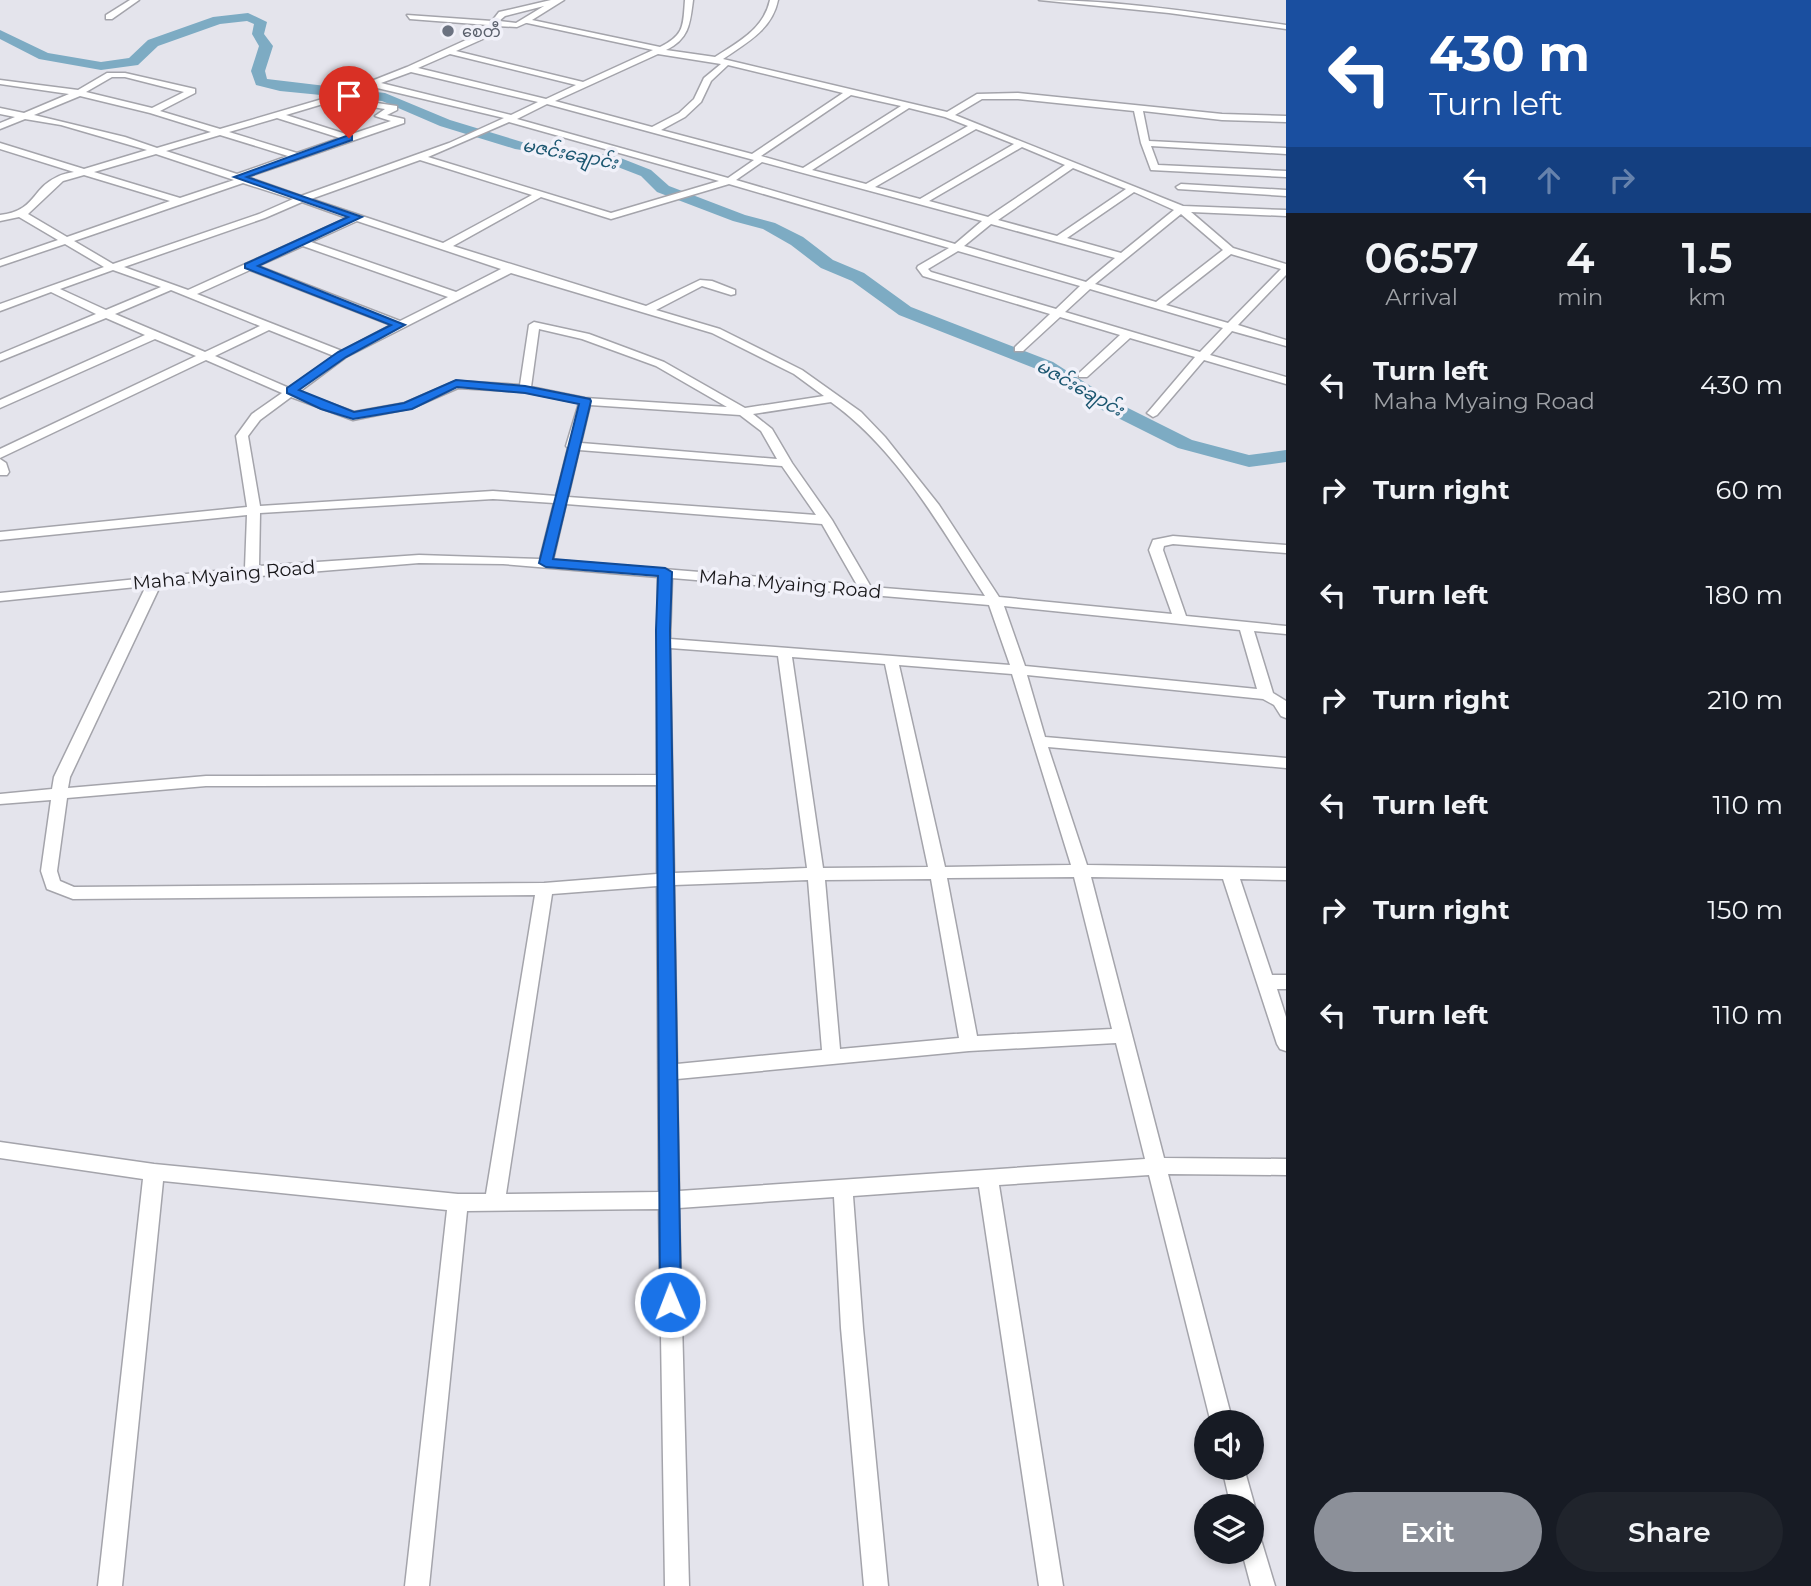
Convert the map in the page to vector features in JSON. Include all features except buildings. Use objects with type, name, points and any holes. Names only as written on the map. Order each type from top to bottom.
[{"type":"street","points":[[109,18],[135,0]]},
{"type":"street","points":[[0,308],[262,216],[499,125],[677,42],[686,29],[689,0]]},
{"type":"street","points":[[654,130],[682,115],[698,100],[707,80],[721,62],[767,23],[773,11],[774,0]]},
{"type":"street","points":[[1043,0],[1169,11],[1286,27]]},
{"type":"street","points":[[1165,0],[1169,11]]},
{"type":"street","points":[[410,17],[517,25],[557,1]]},
{"type":"street","points":[[0,229],[25,217],[57,181],[216,131],[336,98],[410,69],[482,36],[502,14],[557,1]]},
{"type":"street","points":[[527,21],[721,62],[948,116],[1133,188]]},
{"type":"street","points":[[445,51],[585,85]]},
{"type":"street","points":[[410,69],[548,102],[1124,257]]},
{"type":"street","points":[[0,126],[117,74],[192,91],[153,111]]},
{"type":"street","points":[[0,82],[79,93],[153,111],[296,156]]},
{"type":"street","points":[[373,84],[512,119],[1286,343]]},
{"type":"street","points":[[417,156],[611,216],[729,181],[849,92]]},
{"type":"street","points":[[948,116],[980,96],[1018,96],[1222,117],[1286,119]]},
{"type":"street","points":[[0,262],[401,121],[379,116],[394,108],[367,103],[356,104],[336,98]]},
{"type":"street","points":[[804,171],[907,106]]},
{"type":"street","points":[[1138,108],[1144,143],[1158,183],[1181,209],[1229,250],[1286,268],[1203,355],[1153,413]]},
{"type":"street","points":[[0,111],[98,132],[510,268],[716,331],[798,372],[857,415],[881,440],[934,508],[995,601],[1081,871],[1219,1410]]},
{"type":"street","points":[[276,115],[349,138]]},
{"type":"street","points":[[866,188],[975,126]]},
{"type":"street","points":[[1144,143],[1286,151]]},
{"type":"street","points":[[921,202],[1021,144]]},
{"type":"street","points":[[0,146],[179,201]]},
{"type":"street","points":[[1072,164],[989,221],[956,248],[922,268],[927,274],[1286,381]]},
{"type":"street","points":[[1059,240],[1133,188],[1158,183],[1286,174]]},
{"type":"street","points":[[1181,187],[1286,193]]},
{"type":"street","points":[[446,246],[538,195]]},
{"type":"street","points":[[1019,349],[1087,286],[1181,209],[1286,213]]},
{"type":"street","points":[[0,218],[25,217],[112,267],[136,273],[342,355]]},
{"type":"street","points":[[188,294],[357,217]]},
{"type":"street","points":[[302,242],[456,296]]},
{"type":"street","points":[[1158,306],[1229,250]]},
{"type":"street","points":[[249,266],[400,325]]},
{"type":"street","points":[[252,571],[254,510],[242,436],[256,417],[342,355],[510,268]]},
{"type":"street","points":[[645,310],[700,283],[708,283],[731,292]]},
{"type":"street","points":[[0,358],[170,287]]},
{"type":"street","points":[[52,288],[61,295],[205,357],[353,416],[408,406],[456,384],[525,389],[585,401],[743,412],[834,398]]},
{"type":"street","points":[[525,389],[534,325],[585,336],[660,364],[743,412],[766,429],[786,464],[825,520],[866,590]]},
{"type":"street","points":[[0,454],[269,326]]},
{"type":"street","points":[[1083,375],[1129,333]]},
{"type":"street","points":[[0,404],[154,335]]},
{"type":"street","points":[[546,563],[572,446],[585,401]]},
{"type":"street","points":[[572,446],[786,464]]},
{"type":"street","points":[[0,536],[254,510],[493,495],[825,520]]},
{"type":"street","points":[[1181,621],[1156,550],[1158,543],[1173,540],[1286,549]]},
{"type":"street","name":"Maha Myaing Road","points":[[0,597],[252,571],[419,559],[546,563],[665,572],[1286,630]]},
{"type":"street","points":[[665,572],[668,1200],[677,1586]]},
{"type":"street","points":[[156,580],[62,777],[62,793],[49,871],[53,886],[73,893],[544,888],[665,879],[816,874],[1081,871],[1286,874]]},
{"type":"street","points":[[1246,626],[1266,695]]},
{"type":"street","points":[[664,643],[1018,670],[1266,695],[1279,702],[1286,713]]},
{"type":"street","points":[[784,651],[816,874],[832,1057]]},
{"type":"street","points":[[891,660],[938,873],[969,1044]]},
{"type":"street","points":[[1039,741],[1286,763]]},
{"type":"street","points":[[0,799],[206,781],[666,780]]},
{"type":"street","points":[[1230,875],[1286,1044]]},
{"type":"street","points":[[495,1202],[544,888]]},
{"type":"street","points":[[1266,982],[1286,982]]},
{"type":"street","points":[[668,1072],[969,1044],[1124,1035]]},
{"type":"street","points":[[0,1150],[154,1172],[457,1203],[668,1200],[1157,1166],[1286,1167]]},
{"type":"street","points":[[110,1586],[154,1172]]},
{"type":"street","points":[[988,1178],[1051,1586]]},
{"type":"street","points":[[843,1188],[852,1328],[876,1586]]},
{"type":"street","points":[[417,1586],[457,1203]]},
{"type":"street","points":[[1257,1564],[1263,1586]]},
{"type":"waterway","name":"မဇင်းချောင်း","points":[[0,34],[44,56],[101,66],[133,62],[153,43],[218,20],[248,17],[261,22],[258,34],[266,46],[258,71],[261,82],[280,87],[385,97],[445,123],[520,146],[613,160],[646,173],[663,189],[739,218],[769,226],[797,241],[827,264],[858,277],[905,311],[1046,366],[1107,405],[1185,444],[1249,461],[1286,456]]},
{"type":"place","name":"စေတီ","points":[[448,31]]},
{"type":"route","points":[[349,138],[238,177],[299,200],[357,217],[249,266],[400,325],[342,355],[291,390],[325,407],[353,416],[408,406],[456,384],[525,389],[585,401],[572,446],[546,563],[665,572],[663,630],[670,1302]]}]
